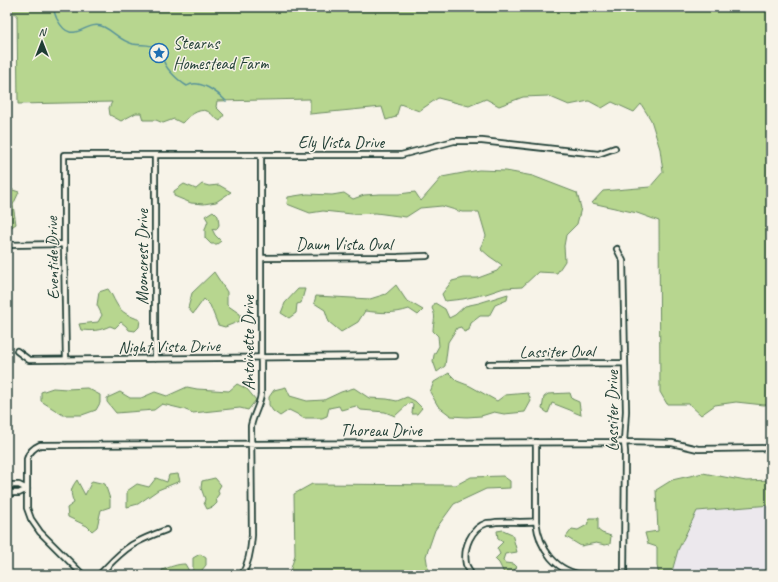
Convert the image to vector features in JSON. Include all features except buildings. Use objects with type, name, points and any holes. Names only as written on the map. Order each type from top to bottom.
[{"type":"street","name":"Ely Vista Drive","points":[[64,155],[401,155],[454,141],[482,141],[598,154],[615,148]]},
{"type":"street","name":"Eventide Drive","points":[[64,155],[66,360]]},
{"type":"street","name":"Mooncrest Drive","points":[[155,155],[155,359]]},
{"type":"street","name":"Antoinette Drive","points":[[242,575],[246,569],[251,551],[252,535],[251,426],[261,394],[261,155]]},
{"type":"street","points":[[7,245],[64,244]]},
{"type":"street","name":"Lassiter Drive","points":[[617,249],[623,261],[626,411],[624,442],[624,575]]},
{"type":"street","name":"Dawn Vista Oval","points":[[261,258],[427,256]]},
{"type":"street","name":"Night Vista Drive","points":[[17,351],[29,360],[396,356]]},
{"type":"street","name":"Lassiter Oval","points":[[488,364],[625,363]]},
{"type":"street","points":[[536,442],[536,521],[540,542],[546,552],[560,566],[574,573],[586,575]]},
{"type":"street","name":"Thoreau Drive","points":[[27,489],[26,464],[28,455],[32,449],[40,446],[624,442],[672,443],[698,449],[771,448]]},
{"type":"street","points":[[7,485],[19,485],[27,489]]},
{"type":"street","points":[[7,493],[19,493],[27,489]]},
{"type":"street","points":[[27,489],[27,508],[31,519],[40,532],[82,575]]},
{"type":"street","points":[[471,575],[466,564],[466,548],[476,530],[487,523],[536,521]]},
{"type":"street","points":[[99,575],[119,555],[131,546],[152,535],[166,530]]},
{"type":"shaded area","points":[[771,505],[771,575],[671,575],[678,550],[697,511]]},
{"type":"green space","points":[[7,7],[771,7],[771,404],[764,405],[736,402],[715,405],[701,415],[689,404],[667,404],[660,392],[659,221],[637,213],[592,203],[603,191],[650,187],[663,172],[660,149],[651,120],[641,104],[634,112],[612,102],[602,108],[589,101],[569,105],[548,96],[523,97],[499,106],[486,99],[469,106],[438,98],[419,111],[400,104],[396,117],[386,120],[382,107],[310,114],[310,99],[217,101],[216,107],[224,115],[220,121],[204,110],[193,114],[182,123],[174,119],[163,123],[156,120],[143,120],[141,113],[136,113],[121,121],[110,115],[109,108],[112,102],[18,104],[17,14],[7,13]]},
{"type":"green space","points":[[479,170],[506,171],[533,176],[577,193],[581,208],[577,224],[566,235],[564,246],[565,261],[557,273],[538,272],[522,287],[504,288],[486,294],[445,301],[442,294],[452,281],[464,278],[478,278],[497,271],[502,265],[480,248],[486,236],[479,212],[462,212],[442,206],[420,208],[406,217],[376,213],[352,214],[323,211],[310,213],[287,204],[288,197],[307,194],[332,195],[344,193],[353,199],[364,195],[415,192],[421,201],[442,177]]},
{"type":"green space","points":[[184,184],[196,189],[202,184],[209,186],[219,185],[231,192],[216,202],[204,204],[191,203],[174,196],[174,191]]},
{"type":"green space","points":[[7,188],[19,192],[13,205],[16,224],[7,230]]},
{"type":"green space","points":[[213,211],[218,216],[219,225],[216,230],[212,229],[221,241],[217,244],[211,244],[205,238],[205,229],[208,221],[205,216]]},
{"type":"green space","points":[[214,272],[227,292],[227,305],[240,314],[240,321],[225,327],[218,325],[210,305],[204,299],[193,314],[188,308],[192,293]]},
{"type":"green space","points":[[396,285],[406,300],[423,310],[418,315],[409,309],[387,313],[365,311],[358,322],[341,332],[329,322],[325,310],[314,303],[316,296],[370,299],[386,294]]},
{"type":"green space","points":[[108,289],[120,309],[126,314],[140,320],[139,327],[135,331],[129,330],[121,322],[115,328],[110,326],[96,330],[81,330],[79,324],[98,322],[102,315],[97,305],[99,292]]},
{"type":"green space","points":[[298,289],[305,289],[301,303],[297,304],[296,313],[289,318],[281,313],[285,303]]},
{"type":"green space","points":[[508,294],[507,300],[495,305],[489,316],[480,316],[471,323],[469,330],[464,332],[461,327],[457,328],[448,342],[445,366],[437,372],[433,361],[434,355],[439,346],[438,336],[433,331],[435,317],[432,308],[435,303],[445,309],[449,318],[465,306]]},
{"type":"green space","points":[[449,373],[457,381],[470,386],[497,401],[505,395],[528,393],[531,401],[525,412],[504,414],[494,412],[481,416],[467,417],[451,416],[438,406],[430,392],[434,382]]},
{"type":"green space","points":[[237,384],[247,389],[256,400],[248,410],[240,408],[193,413],[162,404],[154,410],[116,413],[107,402],[107,398],[120,392],[130,398],[141,398],[155,392],[167,396],[187,387],[229,391]]},
{"type":"green space","points":[[286,387],[290,396],[307,401],[324,400],[354,388],[369,398],[397,401],[407,397],[415,401],[422,408],[417,414],[412,414],[413,404],[409,403],[395,416],[385,412],[361,410],[356,406],[341,410],[339,406],[329,408],[327,416],[322,418],[303,418],[289,410],[280,416],[273,411],[269,405],[269,397],[274,390]]},
{"type":"green space","points":[[53,388],[87,388],[100,395],[100,403],[96,410],[82,415],[63,415],[41,401],[41,392]]},
{"type":"green space","points":[[570,393],[572,399],[579,402],[581,415],[552,403],[548,413],[542,409],[544,397],[548,394]]},
{"type":"green space","points":[[703,473],[746,481],[771,480],[771,505],[697,511],[678,550],[671,575],[659,575],[657,566],[657,547],[648,544],[645,533],[658,531],[656,490],[672,480]]},
{"type":"green space","points":[[178,474],[180,481],[158,490],[138,504],[127,507],[127,491],[137,484],[149,487],[156,478],[167,482],[169,475]]},
{"type":"green space","points":[[503,476],[510,481],[510,488],[486,489],[454,504],[435,530],[426,556],[429,575],[289,575],[295,555],[294,494],[312,484],[456,485],[471,477]]},
{"type":"green space","points":[[215,478],[221,485],[218,490],[219,494],[216,498],[217,503],[213,507],[207,509],[204,503],[205,499],[201,488],[202,481]]},
{"type":"green space","points":[[77,480],[85,495],[92,481],[105,484],[110,499],[110,507],[101,510],[97,527],[92,531],[87,526],[68,517],[67,508],[74,503],[71,491]]},
{"type":"green space","points":[[590,518],[598,518],[598,530],[611,536],[610,544],[605,545],[596,543],[581,546],[566,537],[572,529],[578,530],[587,525]]},
{"type":"green space","points":[[503,530],[512,534],[517,552],[505,554],[503,560],[505,563],[514,564],[517,567],[514,570],[515,575],[505,575],[499,563],[495,559],[500,554],[497,548],[503,542],[498,539],[497,531]]},
{"type":"green space","points":[[200,554],[206,558],[206,565],[198,575],[163,575],[162,570],[185,564],[189,571],[193,570],[193,558]]},
{"type":"waterway","points":[[53,7],[57,19],[63,28],[68,32],[79,31],[97,25],[104,27],[128,42],[136,45],[149,45],[155,47],[168,69],[184,84],[187,86],[192,84],[203,85],[226,101]]},
{"type":"place","name":"Stearns Homestead Farm","points":[[159,53]]}]
